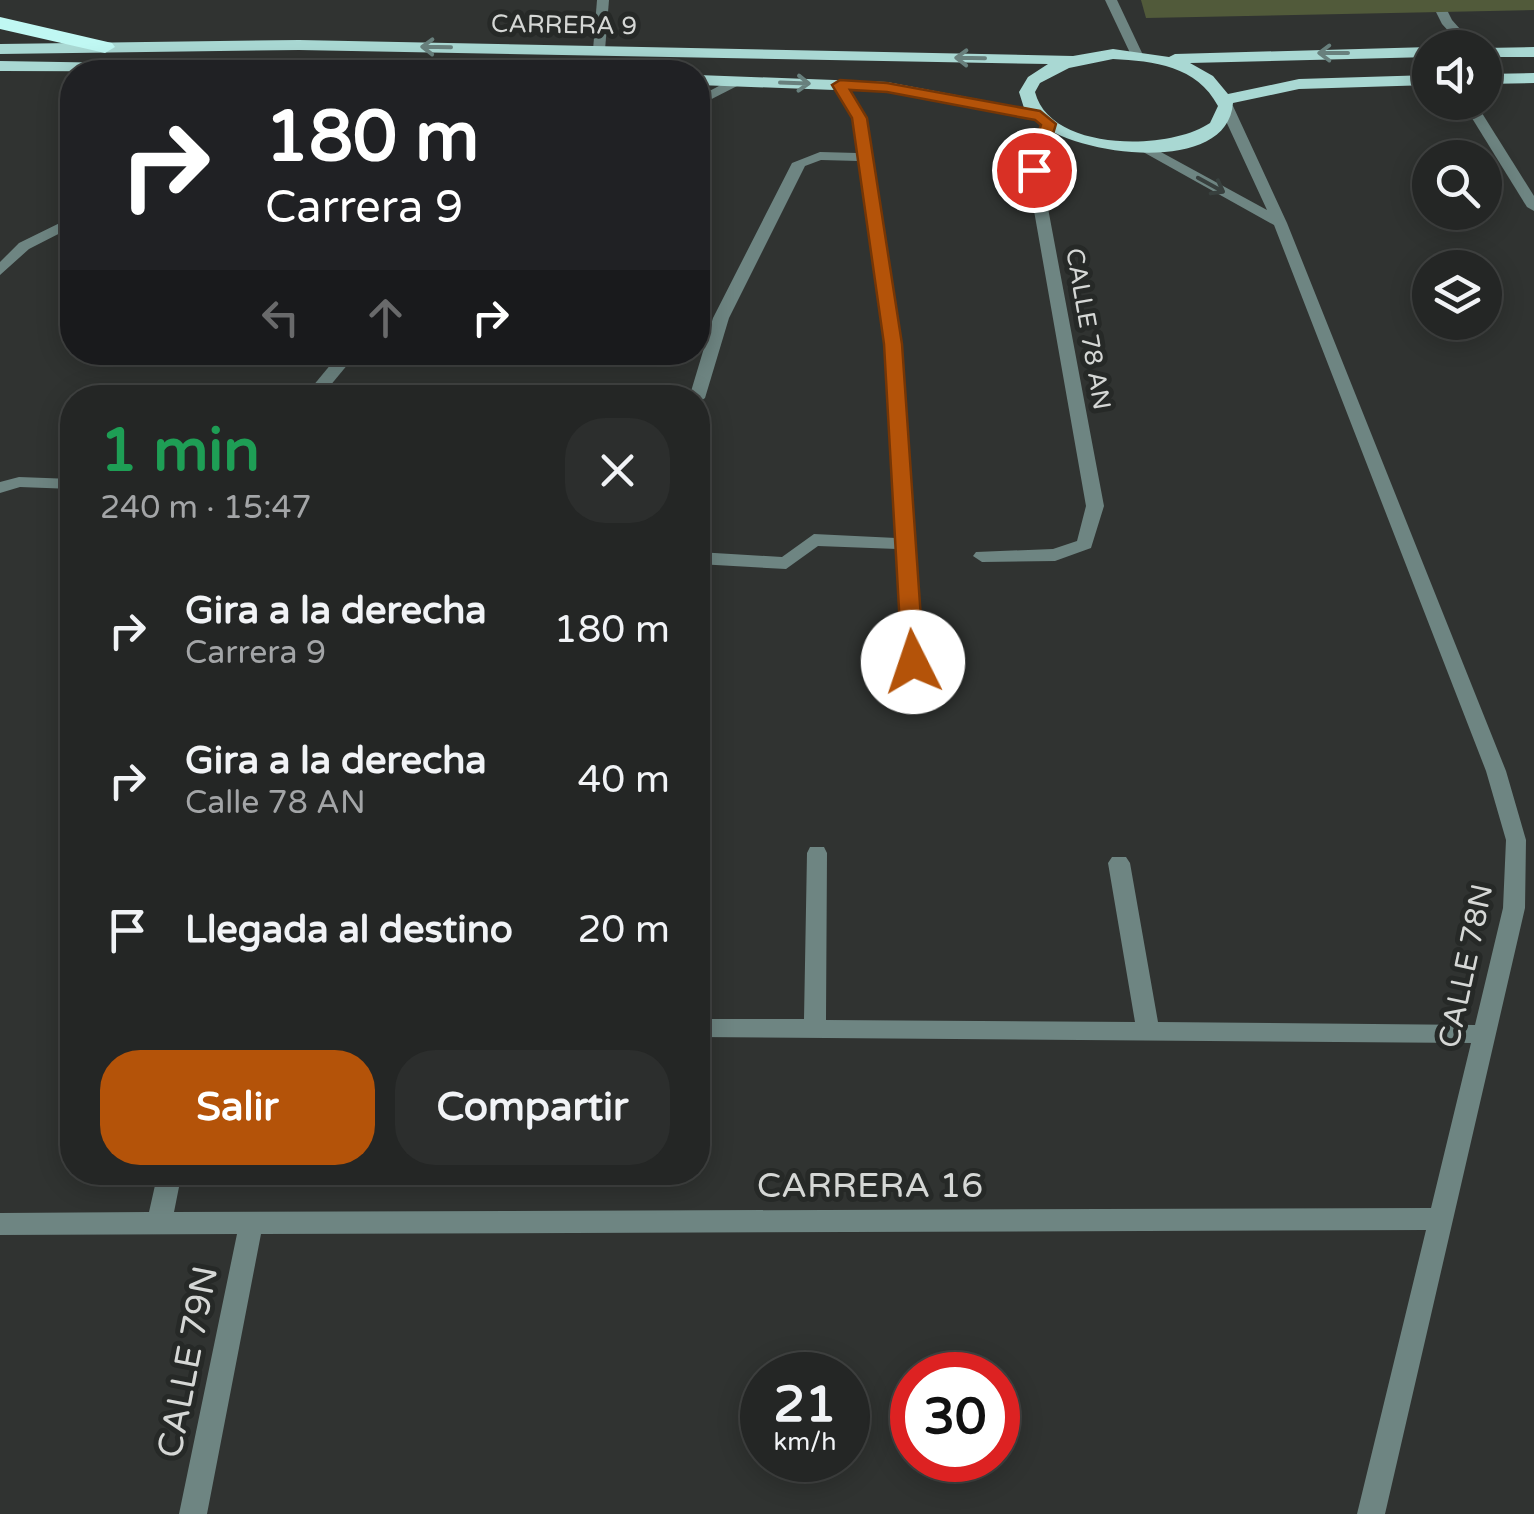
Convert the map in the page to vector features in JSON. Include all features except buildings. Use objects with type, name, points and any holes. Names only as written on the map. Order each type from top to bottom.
[{"type":"highway","points":[[0,23],[105,48]]},
{"type":"main road","name":"CARRERA 9","points":[[0,49],[599,50],[1068,60],[1137,55],[1163,60]]},
{"type":"main road","points":[[1502,52],[1534,52]]},
{"type":"main road","points":[[1163,60],[1412,53]]},
{"type":"main road","points":[[1044,120],[1030,103],[1029,90],[1049,68],[1068,60]]},
{"type":"main road","points":[[1163,60],[1192,70],[1214,84],[1225,103]]},
{"type":"main road","points":[[0,66],[60,67]]},
{"type":"main road","points":[[1502,79],[1534,78]]},
{"type":"main road","points":[[710,80],[919,92],[1044,120],[1096,143],[1143,148],[1186,142],[1216,127],[1225,103]]},
{"type":"main road","points":[[1225,103],[1299,84],[1412,81]]},
{"type":"street","points":[[599,50],[603,0]]},
{"type":"street","points":[[1111,0],[1137,55]]},
{"type":"street","points":[[1436,0],[1454,30]]},
{"type":"street","points":[[710,95],[736,81]]},
{"type":"street","points":[[840,85],[859,118],[893,344],[913,662]]},
{"type":"street","name":"CALLE 78N","points":[[1225,103],[1280,223],[1496,771],[1516,840],[1514,908],[1371,1514]]},
{"type":"street","name":"CALLE 78 AN","points":[[982,556],[1056,555],[1086,544],[1095,506],[1034,170],[1044,120]]},
{"type":"street","points":[[1479,120],[1534,207]]},
{"type":"street","points":[[1143,148],[1280,223]]},
{"type":"street","points":[[710,353],[720,318],[799,163],[820,156],[864,157]]},
{"type":"street","points":[[0,270],[24,246],[60,227]]},
{"type":"street","points":[[322,385],[339,365]]},
{"type":"street","points":[[0,488],[19,482],[60,484]]},
{"type":"street","points":[[710,559],[772,565],[797,557],[814,540],[904,544]]},
{"type":"street","points":[[814,1028],[816,853]]},
{"type":"street","points":[[1119,863],[1148,1032]]},
{"type":"street","points":[[710,1028],[1483,1034]]},
{"type":"street","points":[[159,1224],[167,1185]]},
{"type":"street","name":"CARRERA 16","points":[[0,1224],[1440,1219]]},
{"type":"street","name":"CALLE 79N","points":[[193,1514],[252,1224]]},
{"type":"route","points":[[913,662],[893,344],[859,118],[840,85],[935,95],[1040,116],[1049,124],[1034,170]]}]
